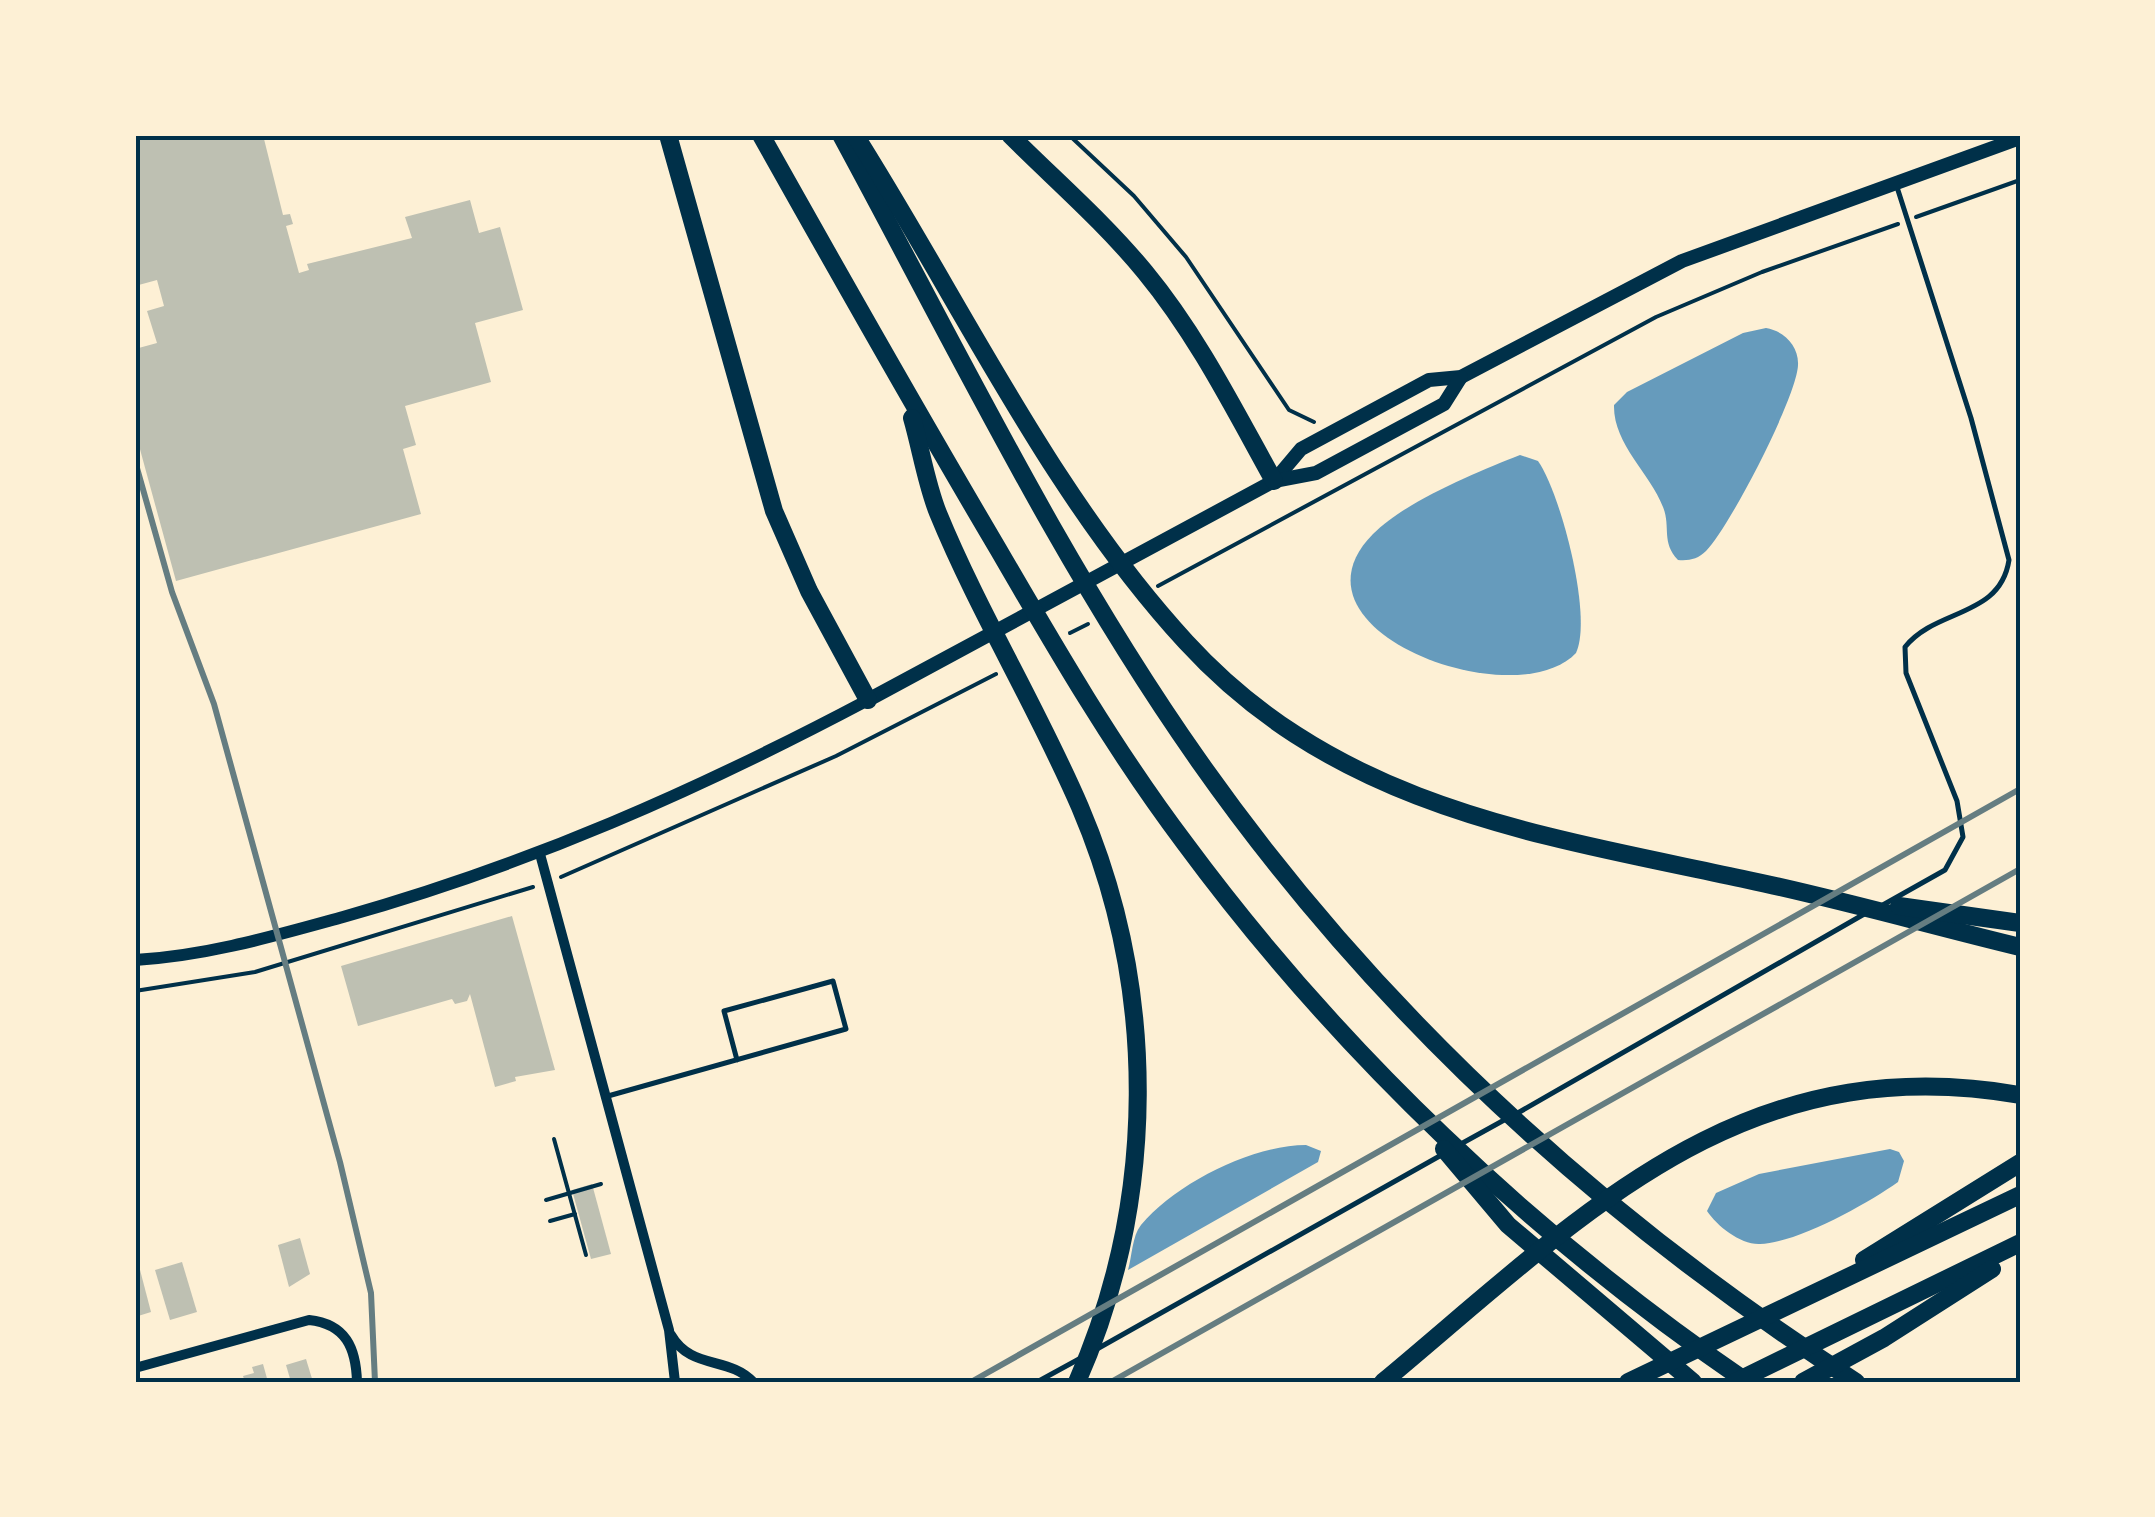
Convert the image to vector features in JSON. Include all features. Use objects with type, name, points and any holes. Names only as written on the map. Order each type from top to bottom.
[{"type":"highway","points":[[668,135],[774,510],[803,579],[868,700]]},
{"type":"highway","points":[[761,135],[905,393],[1066,667],[1136,775],[1210,877],[1508,1225],[1692,1382]]},
{"type":"highway","points":[[841,135],[1051,522],[1119,638],[1198,759],[1267,852],[1433,1042],[1512,1119],[1644,1232],[1748,1310],[1856,1382]]},
{"type":"highway","points":[[855,135],[1081,505],[1162,614],[1206,662],[1249,700],[1319,750],[1441,808],[1517,830],[1776,886],[2020,948]]},
{"type":"highway","points":[[1010,135],[1104,225],[1162,293],[1202,351],[1274,481]]},
{"type":"highway","points":[[905,393],[938,511],[1088,828],[1120,930],[1137,1046],[1135,1163],[1118,1263],[1077,1382]]},
{"type":"highway","points":[[1776,886],[2020,923]]},
{"type":"highway","points":[[1380,1072],[1568,1246],[1747,1382]]},
{"type":"highway","points":[[1383,1382],[1595,1206],[1652,1166],[1702,1138],[1774,1110],[1852,1092],[1934,1087],[2020,1095]]},
{"type":"highway","points":[[1794,1303],[2020,1162]]},
{"type":"highway","points":[[1628,1382],[2020,1195]]},
{"type":"highway","points":[[1735,1382],[2020,1243]]},
{"type":"highway","points":[[1804,1382],[1884,1338],[2020,1251]]},
{"type":"main road","points":[[1274,481],[1302,449],[1429,380],[1461,377],[1682,260],[2020,138]]},
{"type":"main road","points":[[868,700],[1274,481],[1316,473],[1444,404],[1461,377]]},
{"type":"street","points":[[135,960],[253,941],[419,895],[540,854],[698,788],[868,700]]},
{"type":"street","points":[[540,854],[669,1330],[675,1382]]},
{"type":"street","points":[[135,1368],[299,1321],[321,1321],[335,1327],[352,1346],[357,1382]]},
{"type":"street","points":[[669,1330],[686,1354],[736,1368],[753,1382]]},
{"type":"lane","points":[[1037,1382],[1949,866],[1962,843],[1962,822],[1906,673],[1903,651],[1920,632],[1991,597],[2005,577],[2009,552],[1895,182]]},
{"type":"lane","points":[[606,1097],[738,1060],[846,1029],[833,981],[724,1011],[738,1060]]},
{"type":"path","points":[[1069,135],[1134,196],[1186,256],[1292,413],[1312,418]]},
{"type":"path","points":[[1144,593],[1656,317],[1762,272],[2020,180]]},
{"type":"path","points":[[1059,639],[1093,621]]},
{"type":"path","points":[[574,872],[836,756],[1008,667]]},
{"type":"path","points":[[135,991],[254,972],[521,892]]},
{"type":"path","points":[[554,1139],[586,1255]]},
{"type":"path","points":[[546,1200],[601,1184]]},
{"type":"path","points":[[550,1221],[575,1214]]},
{"type":"water","points":[[1766,328],[1784,336],[1793,346],[1798,365],[1795,381],[1760,461],[1717,538],[1700,556],[1678,560],[1668,541],[1663,507],[1619,433],[1614,405],[1627,392],[1743,333]]},
{"type":"water","points":[[1520,455],[1538,461],[1565,527],[1578,585],[1580,636],[1576,653],[1546,670],[1505,675],[1460,669],[1416,654],[1379,631],[1356,603],[1352,570],[1373,534],[1423,499]]},
{"type":"water","points":[[1306,1145],[1321,1151],[1318,1162],[1128,1270],[1141,1225],[1174,1195],[1239,1159]]},
{"type":"water","points":[[1890,1149],[1899,1152],[1904,1161],[1898,1182],[1850,1211],[1793,1237],[1760,1244],[1745,1241],[1723,1228],[1707,1211],[1716,1193],[1759,1174]]},
{"type":"building","points":[[135,135],[263,135],[283,215],[290,214],[293,224],[286,226],[299,273],[309,270],[307,264],[412,238],[405,217],[470,200],[479,233],[500,227],[523,310],[475,323],[491,382],[405,406],[416,445],[403,449],[421,514],[176,581],[135,431],[135,349],[157,343],[147,311],[164,306],[157,280],[135,286]]},
{"type":"building","points":[[512,916],[555,1070],[515,1077],[516,1081],[495,1087],[470,994],[467,1001],[455,1004],[452,999],[358,1026],[341,966]]},
{"type":"building","points":[[592,1184],[611,1254],[591,1259],[572,1190]]},
{"type":"building","points":[[300,1238],[310,1274],[289,1287],[278,1245]]},
{"type":"building","points":[[182,1262],[197,1312],[170,1320],[155,1270]]},
{"type":"building","points":[[139,1266],[151,1312],[135,1317],[135,1267]]},
{"type":"building","points":[[306,1359],[313,1382],[291,1382],[286,1365]]},
{"type":"building","points":[[263,1364],[268,1382],[245,1382],[243,1376],[254,1373],[252,1367]]},
{"type":"railway","points":[[135,461],[172,592],[214,704],[340,1162],[371,1293],[375,1382]]},
{"type":"railway","points":[[971,1382],[2020,789]]},
{"type":"railway","points":[[1111,1382],[2020,869]]}]
